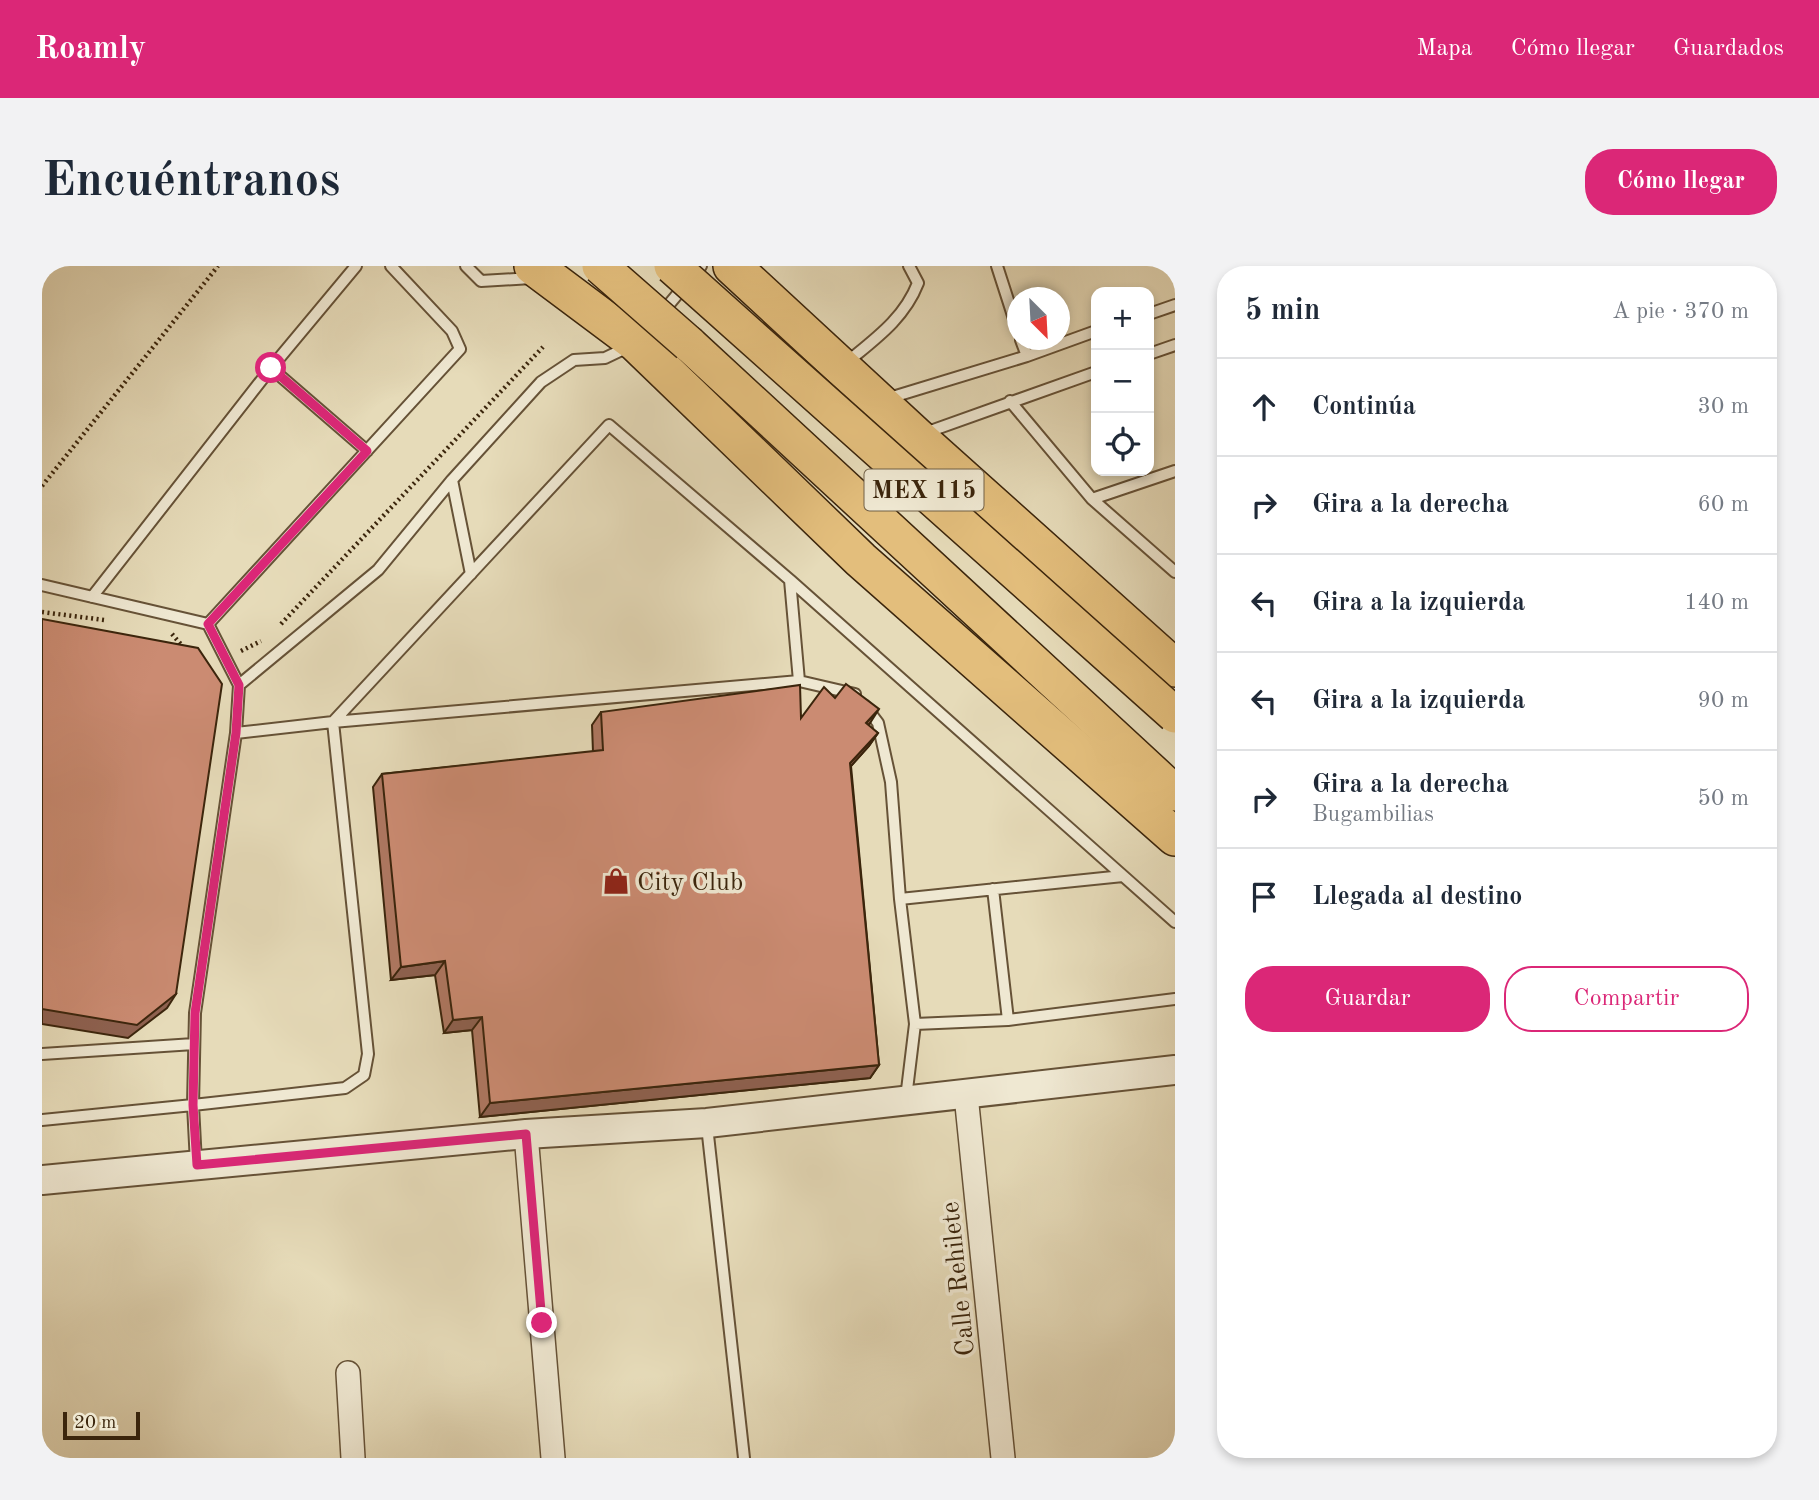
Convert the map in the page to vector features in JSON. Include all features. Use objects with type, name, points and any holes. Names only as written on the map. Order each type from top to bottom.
[{"type":"highway","points":[[732,266],[916,436],[1175,667]]},
{"type":"highway","points":[[546,270],[644,334],[861,560],[1175,837]]},
{"type":"main road","name":"MEX 115","points":[[600,266],[689,344],[1175,793]]},
{"type":"main road","name":"MEX 115","points":[[672,266],[1175,715]]},
{"type":"street","points":[[42,1180],[526,1134],[707,1123],[1175,1070]]},
{"type":"street","name":"Calle Rehilete","points":[[966,1095],[1003,1458]]},
{"type":"street","points":[[526,1134],[553,1458]]},
{"type":"street","points":[[348,1373],[353,1458]]},
{"type":"lane","points":[[92,597],[271,368],[356,266]]},
{"type":"lane","points":[[208,624],[460,349],[452,331],[391,266]]},
{"type":"lane","points":[[466,266],[481,281],[546,270]]},
{"type":"lane","points":[[239,685],[378,570],[452,480],[541,382],[574,360],[605,358],[644,334],[701,266]]},
{"type":"lane","points":[[841,368],[897,320],[911,302],[918,283],[909,266]]},
{"type":"lane","points":[[997,266],[1007,297]]},
{"type":"lane","points":[[1154,312],[1175,305]]},
{"type":"lane","points":[[880,401],[1027,356],[1091,333]]},
{"type":"lane","points":[[1154,352],[1175,345]]},
{"type":"lane","points":[[1025,350],[1027,356]]},
{"type":"lane","points":[[271,368],[367,451]]},
{"type":"lane","points":[[916,436],[1091,374]]},
{"type":"lane","points":[[1010,401],[1092,499],[1175,572]]},
{"type":"lane","points":[[42,1120],[345,1088],[364,1075],[368,1054],[332,723],[609,425],[790,580],[1175,922]]},
{"type":"lane","points":[[1092,499],[1175,471]]},
{"type":"lane","points":[[452,480],[471,574]]},
{"type":"lane","points":[[790,580],[799,681]]},
{"type":"lane","points":[[42,585],[208,624],[239,685],[236,733],[195,1013],[193,1105],[197,1165]]},
{"type":"lane","points":[[236,733],[799,681],[855,694],[878,723],[891,782],[900,899],[915,1024],[905,1101]]},
{"type":"lane","points":[[900,899],[1123,876]]},
{"type":"lane","points":[[993,889],[1007,1020]]},
{"type":"lane","points":[[915,1024],[1007,1020],[1175,999]]},
{"type":"lane","points":[[42,1054],[194,1044]]},
{"type":"lane","points":[[707,1123],[744,1458]]},
{"type":"path","points":[[42,486],[218,266]]},
{"type":"path","points":[[278,627],[543,347]]},
{"type":"path","points":[[42,612],[117,622]]},
{"type":"path","points":[[167,629],[191,654]]},
{"type":"path","points":[[226,659],[269,637]]},
{"type":"building","points":[[42,619],[198,648],[222,684],[176,994],[137,1025],[42,1009]]},
{"type":"building","name":"City Club","points":[[846,684],[879,709],[866,723],[878,733],[850,763],[879,1065],[490,1103],[482,1017],[453,1020],[445,961],[401,967],[382,774],[603,750],[601,712],[800,685],[801,718],[824,687],[835,698]]},
{"type":"place","name":"City Club","points":[[616,881]]},
{"type":"route","points":[[271,368],[367,451],[208,624],[239,685],[236,733],[195,1013],[193,1105],[197,1165],[526,1134],[542,1323]]}]
